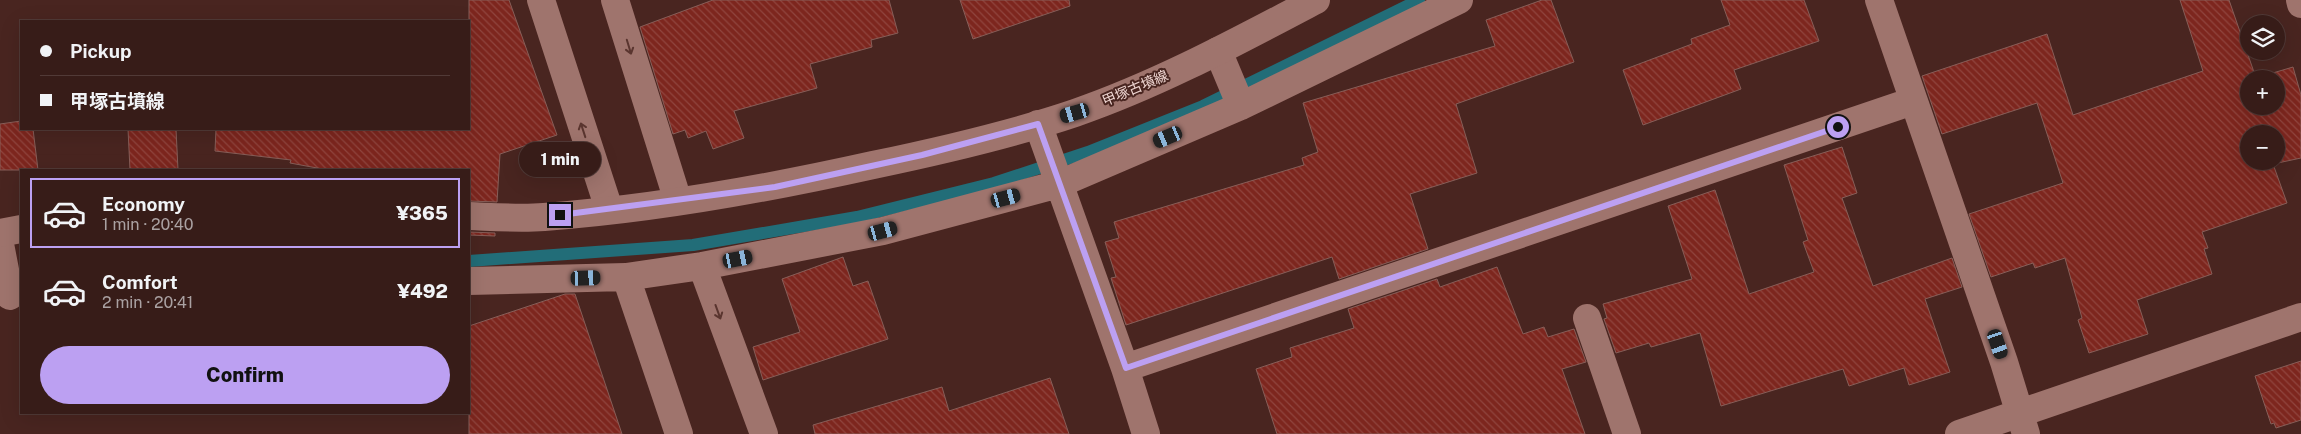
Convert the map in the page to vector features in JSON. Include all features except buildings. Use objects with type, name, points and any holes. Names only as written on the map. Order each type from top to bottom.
[{"type":"street","points":[[541,0],[609,209]]},
{"type":"street","points":[[614,0],[678,201]]},
{"type":"street","name":"甲塚古墳線","points":[[470,216],[543,217],[775,187],[922,155],[1042,133],[1075,113],[1222,60],[1316,0]]},
{"type":"street","points":[[470,281],[626,277],[702,266],[883,231],[1057,177],[1239,101],[1459,0]]},
{"type":"street","points":[[1879,0],[2004,362],[2023,424]]},
{"type":"street","points":[[2300,0],[2301,4]]},
{"type":"street","points":[[1222,60],[1239,101]]},
{"type":"street","points":[[1126,368],[1913,101]]},
{"type":"street","points":[[1042,133],[1126,368],[1146,434]]},
{"type":"street","points":[[0,233],[20,229]]},
{"type":"street","points":[[0,244],[10,296]]},
{"type":"street","points":[[702,266],[764,434]]},
{"type":"street","points":[[626,277],[679,434]]},
{"type":"street","points":[[1960,434],[2023,424],[2301,317]]},
{"type":"street","points":[[1587,318],[1627,434]]},
{"type":"waterway","points":[[470,261],[693,245],[857,217],[994,183],[1088,152],[1203,106],[1419,0]]},
{"type":"route","points":[[560,215],[775,187],[922,155],[1038,124],[1126,368],[1838,127]]}]
